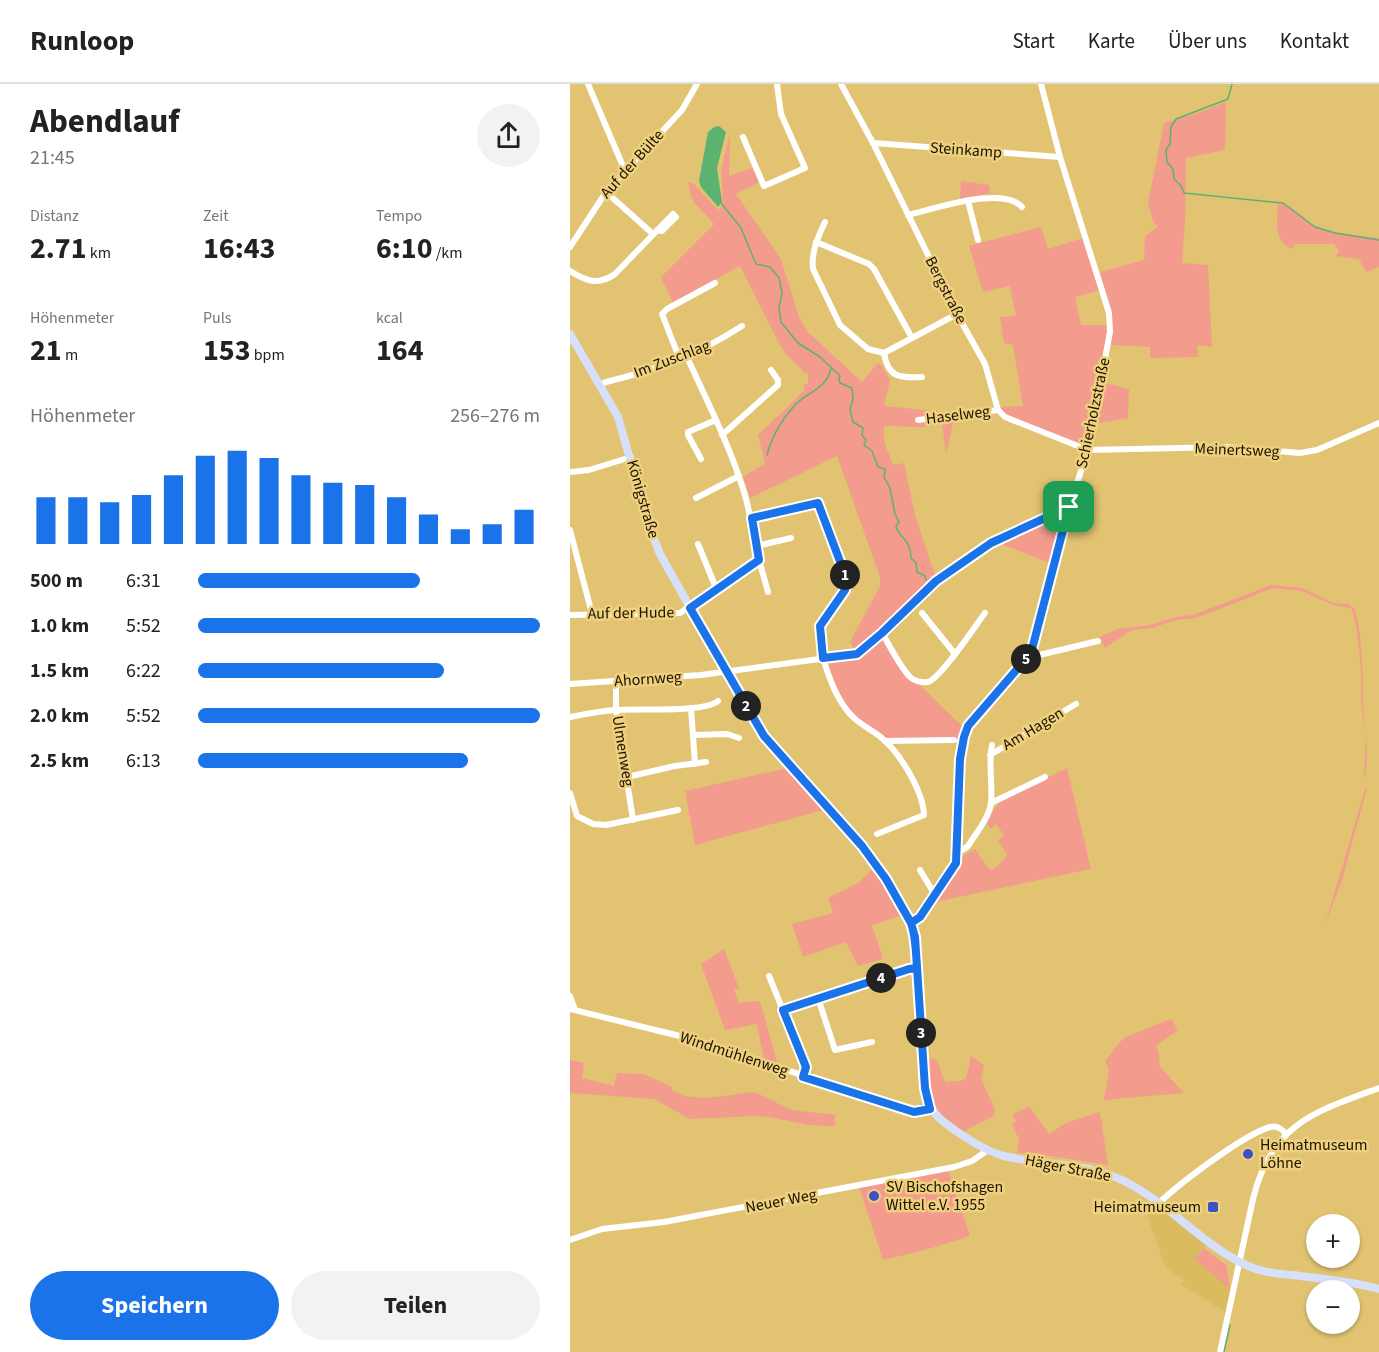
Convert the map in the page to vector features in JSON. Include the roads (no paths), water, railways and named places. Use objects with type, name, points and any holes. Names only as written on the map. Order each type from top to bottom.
[{"type":"main road","name":"Königstraße","points":[[570,334],[618,417],[650,529],[660,554],[725,671],[764,736],[862,846],[886,879],[911,923]]},
{"type":"main road","points":[[911,923],[915,937],[925,1088],[930,1109]]},
{"type":"main road","name":"Häger Straße","points":[[930,1109],[950,1127],[988,1150],[1020,1159],[1101,1172],[1125,1181],[1239,1261],[1268,1272],[1347,1282],[1379,1289]]},
{"type":"street","points":[[588,84],[625,171]]},
{"type":"street","name":"Auf der Bülte","points":[[570,247],[606,192],[682,110],[697,84]]},
{"type":"street","points":[[743,137],[764,186],[805,168],[781,114],[777,84]]},
{"type":"street","name":"Bergstraße","points":[[841,84],[873,143],[957,314],[985,364],[998,410]]},
{"type":"street","name":"Schierholzstraße","points":[[911,923],[920,917],[956,863],[960,759],[968,726],[1031,653],[1069,507],[1088,450],[1110,332],[1110,319],[1060,158],[1041,84]]},
{"type":"street","name":"Steinkamp","points":[[873,143],[1060,158]]},
{"type":"street","points":[[570,271],[586,281],[597,282],[608,279],[655,232],[606,192]]},
{"type":"street","points":[[908,215],[989,196],[1018,202],[1022,207]]},
{"type":"street","points":[[968,201],[978,240]]},
{"type":"street","points":[[825,222],[816,242],[812,261],[813,269],[840,325],[868,349],[884,353],[957,314]]},
{"type":"street","points":[[816,242],[869,264],[874,269],[912,338]]},
{"type":"street","points":[[715,283],[662,314],[716,420],[739,476],[752,518],[759,560],[768,592]]},
{"type":"street","name":"Im Zuschlag","points":[[600,385],[652,370],[683,358],[717,343],[742,326]]},
{"type":"street","points":[[884,353],[890,371],[896,375],[905,378],[922,377]]},
{"type":"street","points":[[722,435],[778,385],[778,380],[771,370]]},
{"type":"street","points":[[998,410],[1005,417],[1088,450]]},
{"type":"street","name":"Haselweg","points":[[918,420],[998,410]]},
{"type":"street","points":[[701,459],[688,432],[716,420]]},
{"type":"street","name":"Meinertsweg","points":[[1088,450],[1226,447],[1308,452],[1379,423]]},
{"type":"street","points":[[570,472],[589,470],[631,457]]},
{"type":"street","points":[[696,498],[739,476]]},
{"type":"street","points":[[752,518],[818,503],[847,580],[845,590],[820,626],[823,658],[841,704],[854,718],[885,741],[915,783],[923,805],[924,815],[877,834]]},
{"type":"street","name":"Ahornweg","points":[[570,684],[701,675],[857,654],[936,581],[979,551],[1000,538],[1069,507]]},
{"type":"street","points":[[570,530],[573,559],[592,614]]},
{"type":"street","points":[[756,546],[791,538]]},
{"type":"street","points":[[698,544],[717,588]]},
{"type":"street","points":[[690,608],[759,560]]},
{"type":"street","name":"Auf der Hude","points":[[570,615],[680,613],[690,608]]},
{"type":"street","points":[[922,613],[955,654]]},
{"type":"street","points":[[882,633],[909,676],[917,682],[928,681],[937,675],[955,654],[985,613]]},
{"type":"street","points":[[1031,653],[1035,656],[1098,641]]},
{"type":"street","name":"Ulmenweg","points":[[616,682],[616,710],[633,820]]},
{"type":"street","points":[[570,717],[616,710],[691,708],[706,706],[718,701]]},
{"type":"street","name":"Am Hagen","points":[[990,755],[1076,704]]},
{"type":"street","points":[[691,708],[695,764]]},
{"type":"street","points":[[694,735],[727,734],[739,738]]},
{"type":"street","points":[[885,741],[954,740]]},
{"type":"street","name":"Am Hagen","points":[[957,851],[968,846],[988,814],[991,803],[990,755],[992,745]]},
{"type":"street","points":[[627,777],[641,772],[655,772],[675,766],[706,762]]},
{"type":"street","points":[[991,803],[1045,777]]},
{"type":"street","points":[[570,793],[577,816],[593,824],[606,825],[678,810]]},
{"type":"street","points":[[920,870],[935,895]]},
{"type":"street","points":[[783,1010],[917,968]]},
{"type":"street","points":[[769,976],[806,1067],[803,1077]]},
{"type":"street","points":[[570,996],[573,1009]]},
{"type":"street","points":[[818,998],[836,1050],[872,1042]]},
{"type":"street","name":"Windmühlenweg","points":[[573,1009],[696,1040],[914,1112],[930,1109]]},
{"type":"street","points":[[1220,1352],[1258,1178],[1273,1149],[1300,1122],[1326,1107],[1379,1088]]},
{"type":"street","points":[[1159,1203],[1172,1190],[1253,1135],[1271,1126],[1277,1127],[1286,1134]]},
{"type":"street","name":"Neuer Weg","points":[[570,1240],[602,1229],[664,1222],[954,1167],[972,1161],[988,1150]]},
{"type":"waterway","points":[[1232,84],[1228,99],[1176,119],[1171,127],[1170,144],[1166,150],[1167,162],[1173,169],[1174,179],[1184,193],[1283,203],[1315,227],[1335,233],[1379,240]]},
{"type":"waterway","points":[[721,203],[741,228],[756,264],[770,267],[779,278],[782,293],[779,308],[781,322],[798,343],[820,357],[840,376],[840,383],[852,388],[853,399],[850,409],[853,422],[863,428],[862,435],[866,440],[864,445],[872,451],[878,467],[885,469],[884,477],[890,488],[895,514],[899,522],[896,526],[897,530],[909,546],[917,572],[925,576],[926,580]]},
{"type":"waterway","points":[[767,455],[774,435],[794,406],[821,386],[831,368]]},
{"type":"waterway","points":[[1224,1352],[1230,1325]]},
{"type":"place","name":"Heimatmuseum Löhne","points":[[1248,1154]]},
{"type":"place","name":"SV Bischofshagen Wittel e.V. 1955","points":[[874,1196]]},
{"type":"place","name":"Heimatmuseum","points":[[1213,1207]]}]
